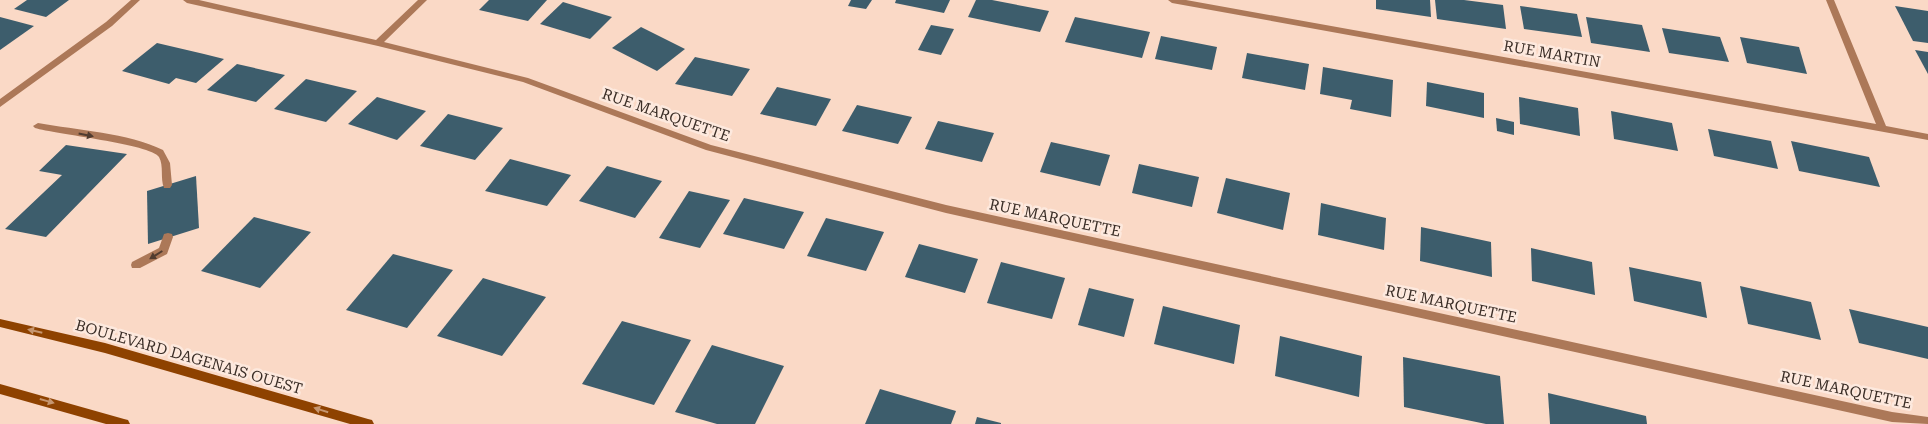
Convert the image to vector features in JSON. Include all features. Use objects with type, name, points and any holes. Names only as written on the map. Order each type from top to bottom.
[{"type":"main road","name":"BOULEVARD DAGENAIS OUEST","points":[[0,323],[105,348],[368,424]]},
{"type":"main road","points":[[0,389],[124,424]]},
{"type":"street","points":[[0,104],[109,24],[136,0]]},
{"type":"street","name":"RUE MARQUETTE","points":[[187,0],[378,43],[525,80],[709,148],[946,209],[1892,416],[1928,422]]},
{"type":"street","points":[[378,43],[423,0]]},
{"type":"street","name":"RUE MARTIN","points":[[1172,0],[1928,137]]},
{"type":"street","points":[[1830,0],[1883,130]]},
{"type":"street","points":[[38,126],[140,145],[159,151],[164,158],[167,185]]},
{"type":"street","points":[[136,265],[163,251],[168,238]]},
{"type":"building","points":[[27,0],[69,0],[46,17],[14,9]]},
{"type":"building","points":[[489,0],[547,0],[528,21],[479,10]]},
{"type":"building","points":[[851,0],[872,0],[866,9],[848,6]]},
{"type":"building","points":[[896,0],[950,0],[944,13],[895,3]]},
{"type":"building","points":[[976,0],[992,0],[1049,11],[1040,32],[968,17]]},
{"type":"building","points":[[1376,0],[1430,0],[1431,17],[1376,9]]},
{"type":"building","points":[[1435,0],[1464,0],[1503,5],[1506,29],[1437,19]]},
{"type":"building","points":[[563,2],[612,17],[590,39],[540,24]]},
{"type":"building","points":[[1520,6],[1577,14],[1582,37],[1524,29]]},
{"type":"building","points":[[1895,6],[1928,11],[1928,43],[1913,41]]},
{"type":"building","points":[[0,17],[34,26],[0,50]]},
{"type":"building","points":[[1075,17],[1150,32],[1142,58],[1065,42]]},
{"type":"building","points":[[1586,17],[1642,25],[1650,52],[1591,43]]},
{"type":"building","points":[[931,25],[954,29],[941,55],[918,50]]},
{"type":"building","points":[[641,27],[685,49],[657,71],[612,48]]},
{"type":"building","points":[[1662,28],[1720,37],[1729,62],[1669,53]]},
{"type":"building","points":[[1161,36],[1217,47],[1212,70],[1155,59]]},
{"type":"building","points":[[1740,37],[1799,47],[1807,74],[1747,63]]},
{"type":"building","points":[[157,43],[224,59],[196,83],[176,78],[169,84],[122,71]]},
{"type":"building","points":[[1915,50],[1928,52],[1928,74]]},
{"type":"building","points":[[1247,53],[1309,64],[1305,90],[1242,78]]},
{"type":"building","points":[[695,57],[750,69],[732,96],[675,84]]},
{"type":"building","points":[[237,64],[285,75],[256,102],[207,90]]},
{"type":"building","points":[[1323,67],[1393,80],[1391,117],[1350,109],[1352,100],[1320,94]]},
{"type":"building","points":[[306,79],[357,91],[326,122],[274,109]]},
{"type":"building","points":[[1427,82],[1484,93],[1484,118],[1426,106]]},
{"type":"building","points":[[777,87],[831,99],[816,126],[760,114]]},
{"type":"building","points":[[377,97],[426,111],[397,140],[348,124]]},
{"type":"building","points":[[1519,97],[1578,108],[1580,136],[1520,124]]},
{"type":"building","points":[[857,105],[912,117],[898,144],[842,131]]},
{"type":"building","points":[[1611,111],[1672,123],[1678,151],[1614,139]]},
{"type":"building","points":[[448,114],[503,128],[475,160],[420,146]]},
{"type":"building","points":[[1496,118],[1514,122],[1514,135],[1497,131]]},
{"type":"building","points":[[938,121],[994,133],[982,162],[925,149]]},
{"type":"building","points":[[1708,129],[1771,141],[1778,169],[1714,156]]},
{"type":"building","points":[[1791,141],[1869,157],[1880,187],[1799,171]]},
{"type":"building","points":[[1051,142],[1110,155],[1100,186],[1040,172]]},
{"type":"building","points":[[66,145],[127,154],[46,237],[5,229],[62,175],[39,171]]},
{"type":"building","points":[[510,159],[571,175],[547,206],[485,191]]},
{"type":"building","points":[[1139,164],[1199,177],[1192,207],[1132,193]]},
{"type":"building","points":[[607,166],[662,181],[635,218],[579,201]]},
{"type":"building","points":[[196,176],[199,228],[148,244],[147,191]]},
{"type":"building","points":[[1226,178],[1290,193],[1283,230],[1217,213]]},
{"type":"building","points":[[689,191],[730,200],[700,248],[659,238]]},
{"type":"building","points":[[744,198],[804,212],[784,249],[723,234]]},
{"type":"building","points":[[1321,203],[1386,218],[1384,250],[1318,235]]},
{"type":"building","points":[[254,217],[311,232],[260,288],[201,271]]},
{"type":"building","points":[[826,218],[884,232],[866,271],[807,256]]},
{"type":"building","points":[[1421,227],[1491,242],[1492,277],[1420,261]]},
{"type":"building","points":[[919,244],[978,259],[965,293],[905,277]]},
{"type":"building","points":[[1531,248],[1592,262],[1595,295],[1532,281]]},
{"type":"building","points":[[393,254],[453,270],[407,328],[346,310]]},
{"type":"building","points":[[1001,262],[1065,278],[1052,319],[987,303]]},
{"type":"building","points":[[1629,267],[1701,282],[1707,318],[1634,301]]},
{"type":"building","points":[[483,278],[546,297],[502,356],[437,336]]},
{"type":"building","points":[[1740,286],[1811,302],[1821,340],[1748,324]]},
{"type":"building","points":[[1089,288],[1134,299],[1124,337],[1078,325]]},
{"type":"building","points":[[1163,306],[1240,325],[1234,364],[1154,344]]},
{"type":"building","points":[[1849,309],[1928,327],[1928,359],[1859,343]]},
{"type":"building","points":[[622,321],[691,340],[654,405],[582,384]]},
{"type":"building","points":[[1280,336],[1362,356],[1359,397],[1275,376]]},
{"type":"building","points":[[712,345],[784,366],[755,424],[717,424],[675,412]]},
{"type":"building","points":[[1403,357],[1500,376],[1504,424],[1486,424],[1404,407]]},
{"type":"building","points":[[880,389],[956,411],[951,424],[865,424]]},
{"type":"building","points":[[1548,393],[1646,416],[1647,424],[1550,424]]},
{"type":"building","points":[[977,417],[1001,423],[1001,424],[975,424]]}]
